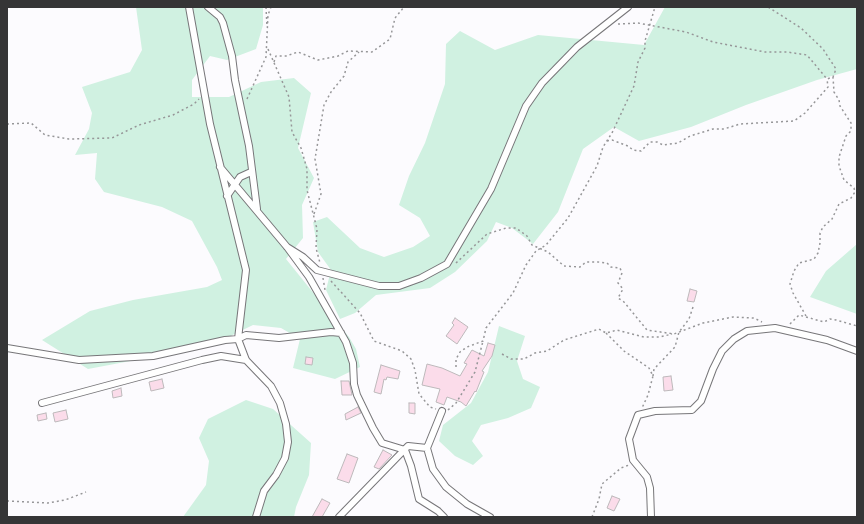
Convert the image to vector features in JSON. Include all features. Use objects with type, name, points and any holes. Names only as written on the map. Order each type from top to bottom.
[{"type":"street","points":[[189,7],[204,93],[226,196],[246,270],[238,339],[246,360],[271,386],[280,403],[286,424],[288,442],[285,458],[276,475],[264,491],[256,517]]},
{"type":"street","points":[[208,7],[220,17],[223,23],[232,56],[235,80],[249,146],[251,172],[254,181],[257,209]]},
{"type":"street","points":[[287,246],[322,272],[379,286],[399,286],[422,278],[447,264],[491,189],[526,106],[542,83],[578,47],[628,7]]},
{"type":"street","points":[[220,167],[287,246],[323,300],[346,342],[353,363],[354,384],[357,395],[382,443],[405,450]]},
{"type":"street","points":[[226,196],[236,185],[240,177],[251,172]]},
{"type":"street","points":[[651,517],[650,488],[647,477],[633,460],[629,439],[634,422],[639,415],[655,411],[692,410],[701,401],[708,388],[713,369],[722,351],[734,339],[747,331],[774,328],[827,340],[857,351]]},
{"type":"street","points":[[7,348],[79,360],[153,356],[225,340],[238,339],[246,335],[279,338],[332,332],[341,333]]},
{"type":"street","points":[[42,403],[202,360],[221,356],[246,360]]},
{"type":"street","points":[[442,411],[427,448],[433,469],[446,487],[467,504],[490,517]]},
{"type":"street","points":[[339,517],[408,446],[427,448]]},
{"type":"street","points":[[405,450],[411,466],[419,499],[438,510],[444,517]]},
{"type":"path","points":[[242,110],[262,69],[268,49],[266,7]]},
{"type":"path","points":[[267,33],[268,15],[271,7]]},
{"type":"path","points":[[274,62],[276,56],[286,56],[298,52],[318,60],[338,56],[348,51],[372,52],[390,39],[396,18],[404,7]]},
{"type":"path","points":[[322,272],[360,313],[374,341],[402,351],[411,359],[415,370],[418,394],[430,407],[442,411],[450,410],[471,381],[475,372],[486,328],[513,292],[526,265],[536,251],[546,245],[568,218],[597,166],[606,141],[612,133],[634,86],[638,62],[645,48],[645,41],[655,7]]},
{"type":"path","points":[[768,7],[801,28],[823,49],[836,69],[833,77],[834,92],[839,100],[840,106],[851,123],[851,131],[846,136],[838,156],[839,166],[844,180],[854,188],[855,192],[851,198],[839,204],[832,219],[823,227],[820,233],[818,253],[814,259],[799,263],[794,271],[790,284],[793,293],[806,316]]},
{"type":"path","points":[[606,141],[612,140],[628,146],[633,150],[641,151],[650,142],[657,142],[664,145],[678,143],[690,136],[713,129],[724,130],[740,124],[794,121],[805,113],[828,87],[827,79],[808,55],[787,52],[764,52],[713,42],[686,32],[638,23],[622,23],[616,25]]},
{"type":"path","points":[[268,49],[289,97],[292,132],[301,148],[307,169],[307,190],[317,229],[316,248],[325,292]]},
{"type":"path","points":[[314,214],[321,194],[321,184],[315,159],[324,105],[331,92],[344,76],[348,62],[359,52]]},
{"type":"path","points":[[827,79],[833,77]]},
{"type":"path","points":[[7,124],[31,123],[45,135],[69,139],[112,138],[139,125],[173,115],[194,104],[204,93]]},
{"type":"path","points":[[455,264],[483,237],[506,228],[516,228],[527,236],[532,245],[548,252],[564,266],[580,267],[586,262],[598,262],[607,263],[611,266],[620,268],[622,273],[618,283],[623,289],[618,298],[624,302],[647,330],[674,334]]},
{"type":"path","points":[[639,415],[648,395],[654,369],[675,346],[679,332],[689,319],[693,307]]},
{"type":"path","points":[[606,333],[617,330],[644,337],[660,337],[674,334],[703,323],[733,317],[759,320],[774,328],[790,324],[799,315],[824,322],[830,319],[857,326]]},
{"type":"path","points":[[502,354],[511,359],[524,359],[535,353],[547,351],[564,340],[599,329],[606,333],[624,351],[648,368],[653,376]]},
{"type":"path","points":[[456,367],[456,359],[460,352],[467,347],[476,345],[483,341]]},
{"type":"path","points":[[592,517],[599,500],[602,484],[621,468],[628,465],[639,466]]},
{"type":"path","points":[[7,501],[48,503],[65,500],[86,492]]},
{"type":"green space","points":[[136,7],[263,7],[263,25],[256,49],[227,60],[210,56],[192,80],[192,97],[229,97],[261,82],[294,78],[311,93],[298,148],[314,178],[302,205],[303,238],[286,259],[349,337],[356,349],[360,367],[335,379],[293,368],[300,339],[281,328],[253,325],[210,346],[88,369],[42,340],[90,311],[133,300],[207,287],[222,280],[217,267],[192,221],[162,207],[104,192],[95,179],[97,153],[75,155],[89,129],[92,113],[82,87],[130,72],[142,50]]},
{"type":"green space","points":[[665,7],[857,7],[857,69],[817,80],[746,105],[691,127],[639,141],[614,127],[583,149],[558,212],[533,244],[512,228],[496,222],[487,241],[455,272],[430,288],[376,295],[355,313],[340,319],[326,290],[331,270],[318,252],[313,222],[327,217],[360,248],[384,257],[413,247],[430,236],[420,218],[399,205],[409,176],[425,143],[445,84],[446,44],[460,31],[495,50],[538,35],[644,45]]},
{"type":"green space","points":[[857,244],[857,314],[810,297],[826,271]]},
{"type":"green space","points":[[499,326],[525,336],[517,361],[523,379],[540,387],[531,408],[508,418],[481,425],[472,441],[483,456],[473,465],[455,456],[439,441],[443,425],[471,403],[488,372]]},
{"type":"green space","points":[[246,400],[273,409],[311,443],[309,475],[296,507],[294,517],[183,517],[206,485],[209,461],[199,438],[208,419]]},
{"type":"building","points":[[690,289],[697,291],[694,302],[687,301]]},
{"type":"building","points":[[455,318],[468,327],[457,344],[446,336],[454,325],[452,323]]},
{"type":"building","points":[[488,343],[495,345],[492,356],[482,371],[484,372],[476,392],[475,391],[466,406],[461,402],[447,397],[444,405],[436,402],[440,389],[422,385],[427,364],[442,368],[460,376],[467,364],[464,363],[472,350],[484,356]]},
{"type":"building","points":[[306,357],[313,358],[312,365],[305,364]]},
{"type":"building","points":[[381,365],[400,371],[398,379],[387,377],[386,380],[384,379],[381,394],[374,392]]},
{"type":"building","points":[[671,376],[673,390],[664,391],[663,377]]},
{"type":"building","points":[[162,379],[164,388],[151,391],[149,382]]},
{"type":"building","points":[[341,381],[349,381],[352,395],[342,395]]},
{"type":"building","points":[[121,388],[122,396],[113,398],[112,391]]},
{"type":"building","points":[[409,403],[415,403],[415,414],[409,413]]},
{"type":"building","points":[[358,407],[361,413],[346,420],[345,414]]},
{"type":"building","points":[[66,410],[68,419],[55,422],[53,413]]},
{"type":"building","points":[[46,413],[47,419],[38,421],[37,415]]},
{"type":"building","points":[[383,450],[392,455],[379,469],[374,467]]},
{"type":"building","points":[[347,454],[358,458],[349,483],[337,479]]},
{"type":"building","points":[[612,496],[620,499],[614,511],[607,508]]},
{"type":"building","points":[[322,499],[330,503],[322,517],[312,517]]}]
